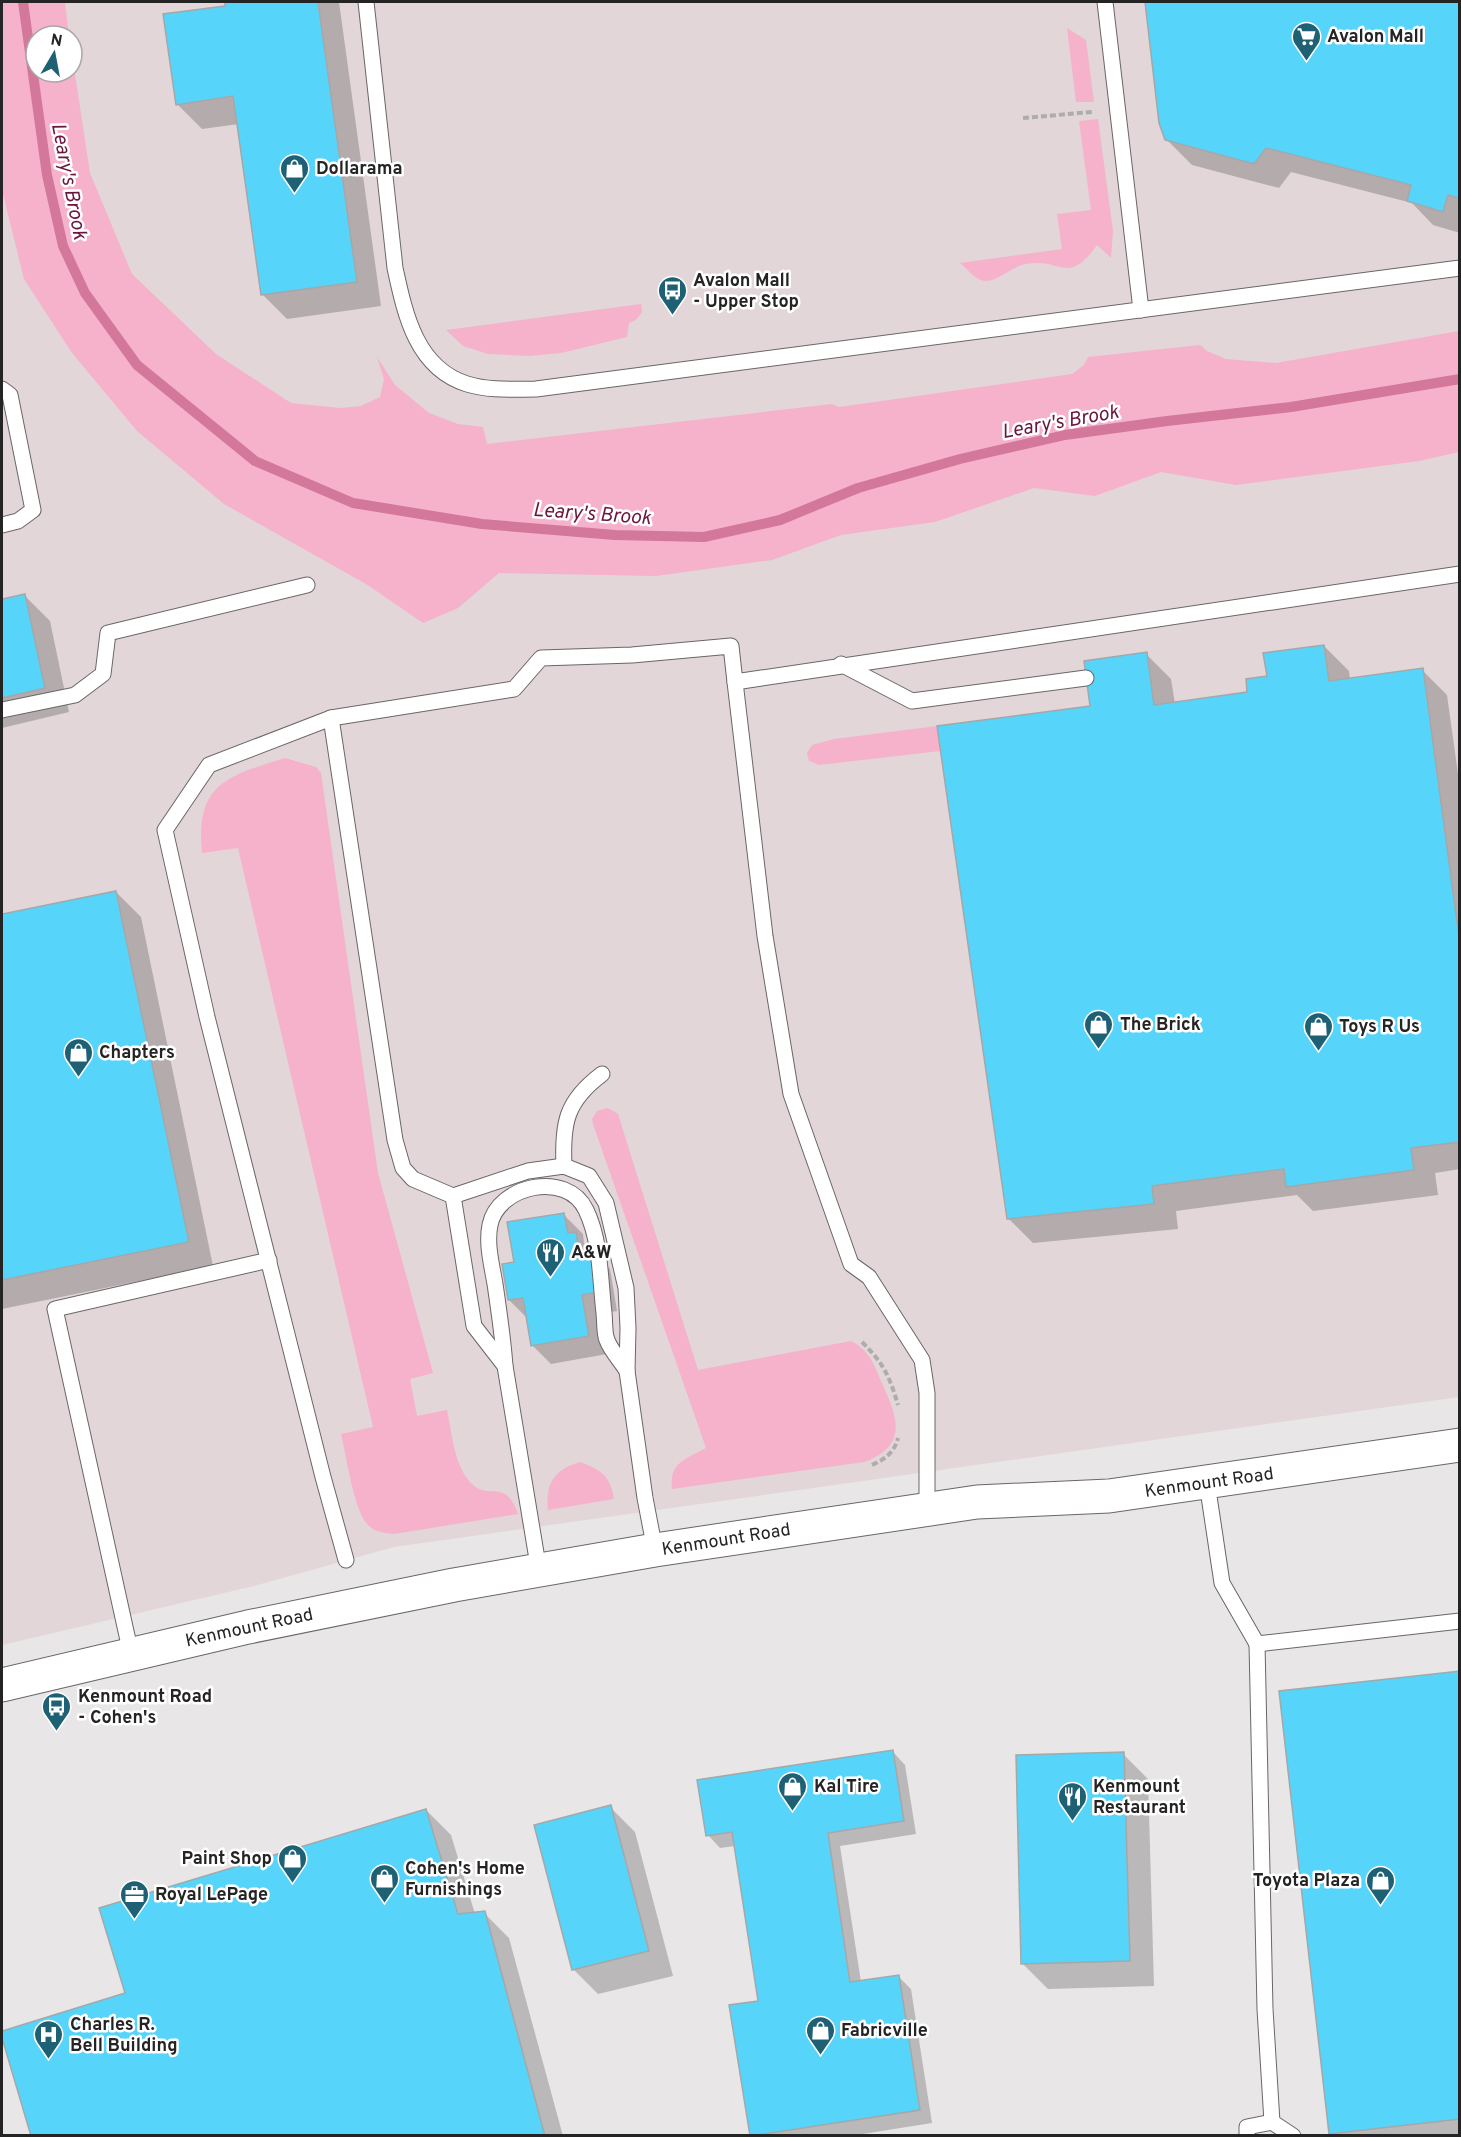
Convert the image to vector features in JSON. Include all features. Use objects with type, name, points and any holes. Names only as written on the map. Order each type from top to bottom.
[{"type":"main road","name":"Kenmount Road","points":[[2,1685],[248,1627],[443,1587],[655,1550],[977,1502],[1109,1496],[1460,1445]]},
{"type":"lane","points":[[366,2],[394,268],[408,323],[422,351],[441,370],[466,384],[499,389],[536,389],[1460,268]]},
{"type":"lane","points":[[1105,2],[1141,310]]},
{"type":"lane","points":[[2,389],[10,395],[33,510],[18,521],[2,525]]},
{"type":"lane","points":[[735,682],[842,664],[1460,574]]},
{"type":"lane","points":[[2,710],[75,695],[104,674],[108,633],[307,585]]},
{"type":"lane","points":[[346,1560],[207,1017],[165,830],[209,765],[331,718],[514,689],[542,658],[632,655],[731,646],[765,936],[790,1094],[851,1264],[869,1277],[922,1360],[927,1393],[927,1509]]},
{"type":"lane","points":[[842,664],[912,701],[1086,678]]},
{"type":"lane","points":[[331,718],[395,1140],[403,1168],[412,1179],[453,1196],[528,1171],[564,1166],[589,1176],[606,1203],[626,1287],[627,1371],[645,1498],[655,1550]]},
{"type":"lane","points":[[564,1166],[563,1134],[576,1098],[587,1085],[602,1074]]},
{"type":"lane","points":[[539,1570],[505,1366],[489,1244],[489,1228],[493,1214],[500,1203],[528,1189],[545,1186],[566,1190],[577,1196],[591,1220],[596,1240],[607,1340],[627,1371]]},
{"type":"lane","points":[[453,1196],[474,1326],[505,1366]]},
{"type":"lane","points":[[131,1654],[55,1309],[269,1260]]},
{"type":"lane","points":[[1207,1483],[1221,1583],[1257,1644],[1265,2009],[1272,2122]]},
{"type":"lane","points":[[1257,1644],[1460,1621]]},
{"type":"lane","points":[[1247,2136],[1247,2127],[1272,2122],[1293,2136]]},
{"type":"path","points":[[1023,118],[1078,112]]},
{"type":"path","points":[[862,1342],[877,1356],[888,1374],[900,1412]]},
{"type":"path","points":[[872,1465],[884,1459],[895,1448],[900,1432]]},
{"type":"shaded area","points":[[2,2],[1459,2],[1459,1397],[394,1547],[254,1586],[2,1645]]},
{"type":"shaded area","points":[[2,2],[65,2],[68,24],[24,24],[24,84],[77,84],[90,173],[132,274],[216,354],[291,403],[341,408],[361,406],[380,397],[384,379],[377,357],[395,385],[429,413],[458,424],[483,427],[487,444],[832,404],[839,407],[1072,374],[1084,365],[1088,357],[1200,345],[1207,351],[1226,359],[1276,363],[1459,331],[1459,452],[1419,461],[1236,485],[1161,472],[1095,496],[1034,488],[935,522],[841,535],[772,560],[656,576],[499,573],[458,608],[423,623],[366,584],[224,504],[137,431],[72,353],[24,279],[2,190]]},
{"type":"shaded area","points":[[1067,28],[1086,40],[1094,102],[1076,102]]},
{"type":"shaded area","points":[[1098,119],[1113,231],[1111,258],[1097,245],[1087,258],[1071,268],[1038,263],[1026,264],[992,280],[983,281],[976,277],[960,263],[1062,249],[1057,214],[1091,210],[1079,121]]},
{"type":"shaded area","points":[[641,304],[642,312],[636,320],[629,323],[627,337],[561,353],[529,356],[488,354],[463,346],[446,330]]},
{"type":"shaded area","points":[[937,726],[940,751],[819,765],[809,761],[807,753],[812,745],[834,739]]},
{"type":"shaded area","points":[[285,758],[316,767],[321,773],[378,1173],[433,1373],[410,1379],[417,1416],[447,1410],[457,1459],[466,1477],[478,1489],[508,1496],[518,1514],[394,1534],[383,1533],[368,1525],[355,1496],[341,1434],[373,1427],[238,848],[202,853],[201,830],[204,811],[210,797],[219,786],[247,771]]},
{"type":"shaded area","points":[[608,1108],[618,1114],[698,1370],[851,1341],[867,1353],[873,1363],[895,1418],[894,1438],[879,1455],[864,1462],[672,1489],[673,1473],[680,1462],[706,1448],[594,1127],[592,1119],[597,1111]]},
{"type":"shaded area","points":[[580,1462],[604,1475],[614,1499],[548,1510],[548,1492],[553,1478],[564,1469]]},
{"type":"building","name":"Dollarama","points":[[225,2],[318,2],[357,282],[261,295],[233,96],[176,105],[163,14],[225,6]]},
{"type":"building","name":"Avalon Mall","points":[[1145,2],[1460,2],[1460,199],[1448,195],[1443,212],[1407,201],[1411,185],[1266,148],[1254,164],[1165,140],[1159,123]]},
{"type":"building","points":[[25,594],[45,688],[2,698],[2,599]]},
{"type":"building","points":[[1324,645],[1329,681],[1423,668],[1460,944],[1460,1142],[1411,1148],[1414,1170],[1286,1187],[1284,1169],[1152,1186],[1154,1204],[1007,1219],[937,726],[1090,706],[1084,661],[1147,652],[1154,705],[1247,692],[1246,679],[1267,676],[1263,653]]},
{"type":"building","name":"Chapters","points":[[116,891],[189,1242],[2,1280],[2,914]]},
{"type":"building","name":"A&W","points":[[564,1213],[568,1233],[576,1232],[579,1250],[591,1248],[598,1292],[582,1295],[589,1336],[531,1346],[523,1298],[508,1300],[502,1264],[514,1262],[507,1222]]},
{"type":"building","name":"Toyota Plaza","points":[[1460,1671],[1460,2119],[1329,2134],[1279,1691]]},
{"type":"building","points":[[893,1750],[904,1821],[828,1833],[850,1982],[899,1975],[920,2110],[750,2136],[729,2005],[758,2001],[732,1832],[706,1836],[697,1780]]},
{"type":"building","name":"Kenmount Restaurant","points":[[1124,1752],[1130,1961],[1021,1964],[1016,1755]]},
{"type":"building","points":[[611,1805],[649,1951],[572,1970],[534,1825]]},
{"type":"building","points":[[426,1809],[458,1914],[485,1911],[545,2136],[31,2136],[2,2038],[2,2031],[125,1993],[99,1908]]},
{"type":"waterway","name":"Leary's Brook","points":[[23,2],[47,175],[63,246],[85,293],[137,365],[255,461],[353,503],[482,524],[615,535],[704,537],[780,520],[858,488],[960,459],[1065,435],[1291,407],[1460,379]]},
{"type":"place","name":"Avalon Mall","points":[[1306,62]]},
{"type":"place","name":"Dollarama","points":[[295,194]]},
{"type":"place","name":"Avalon Mall - Upper Stop","points":[[672,316]]},
{"type":"place","name":"The Brick","points":[[1099,1050]]},
{"type":"place","name":"Toys R Us","points":[[1318,1052]]},
{"type":"place","name":"Chapters","points":[[78,1078]]},
{"type":"place","name":"A&W","points":[[550,1278]]},
{"type":"place","name":"Kenmount Road - Cohen's","points":[[57,1732]]},
{"type":"place","name":"Kal Tire","points":[[793,1812]]},
{"type":"place","name":"Kenmount Restaurant","points":[[1072,1822]]},
{"type":"place","name":"Paint Shop","points":[[293,1884]]},
{"type":"place","name":"Cohen's Home Furnishings","points":[[384,1904]]},
{"type":"place","name":"Toyota Plaza","points":[[1381,1906]]},
{"type":"place","name":"Royal LePage","points":[[134,1920]]},
{"type":"place","name":"Fabricville","points":[[820,2056]]},
{"type":"place","name":"Charles R. Bell Building","points":[[49,2060]]}]
